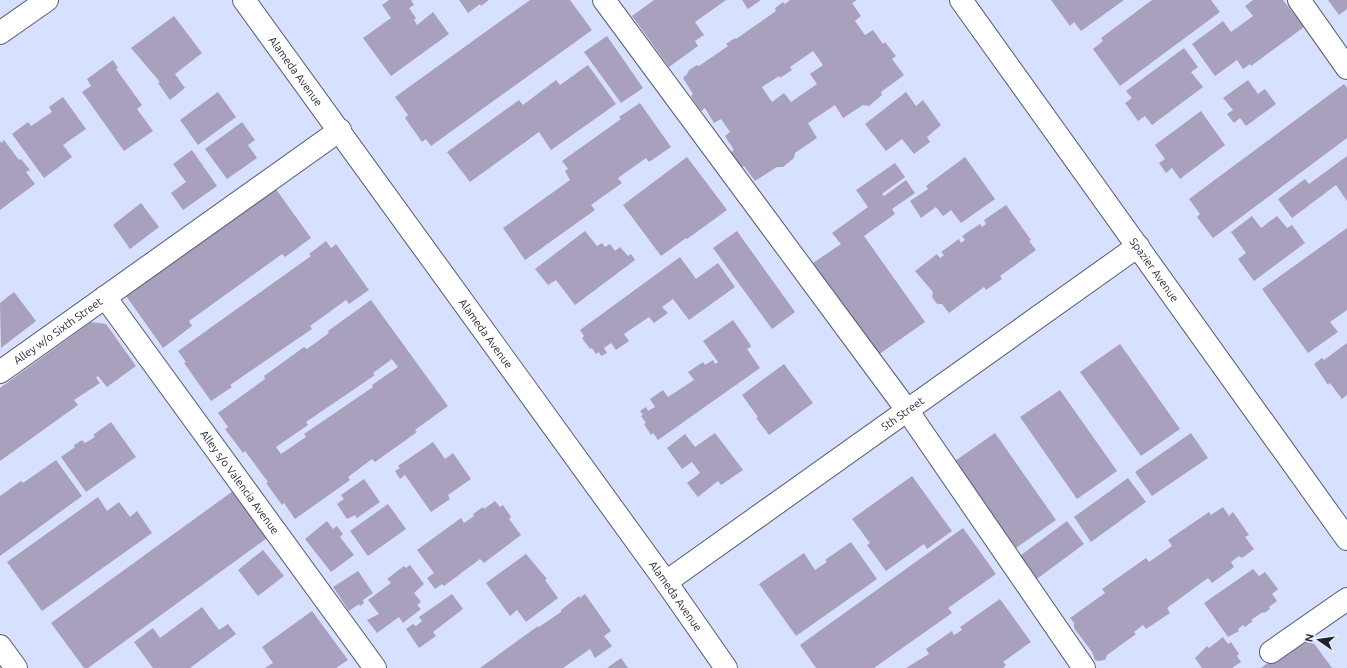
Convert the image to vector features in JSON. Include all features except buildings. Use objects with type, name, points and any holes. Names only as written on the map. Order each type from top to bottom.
[{"type":"street","points":[[0,33],[47,0]]},
{"type":"street","name":"Alameda Avenue","points":[[244,0],[340,130],[666,582],[726,668]]},
{"type":"street","points":[[604,0],[907,410],[1084,668]]},
{"type":"street","name":"Spazier Avenue","points":[[961,0],[1347,539]]},
{"type":"street","points":[[1299,0],[1347,68]]},
{"type":"street","name":"Alley w/o Sixth Street","points":[[0,372],[340,130]]},
{"type":"street","name":"5th Street","points":[[666,582],[1138,246]]},
{"type":"street","name":"Alley s/o Valencia Avenue","points":[[111,293],[375,668]]},
{"type":"street","points":[[1271,652],[1347,599]]},
{"type":"street","points":[[0,646],[16,668]]}]
